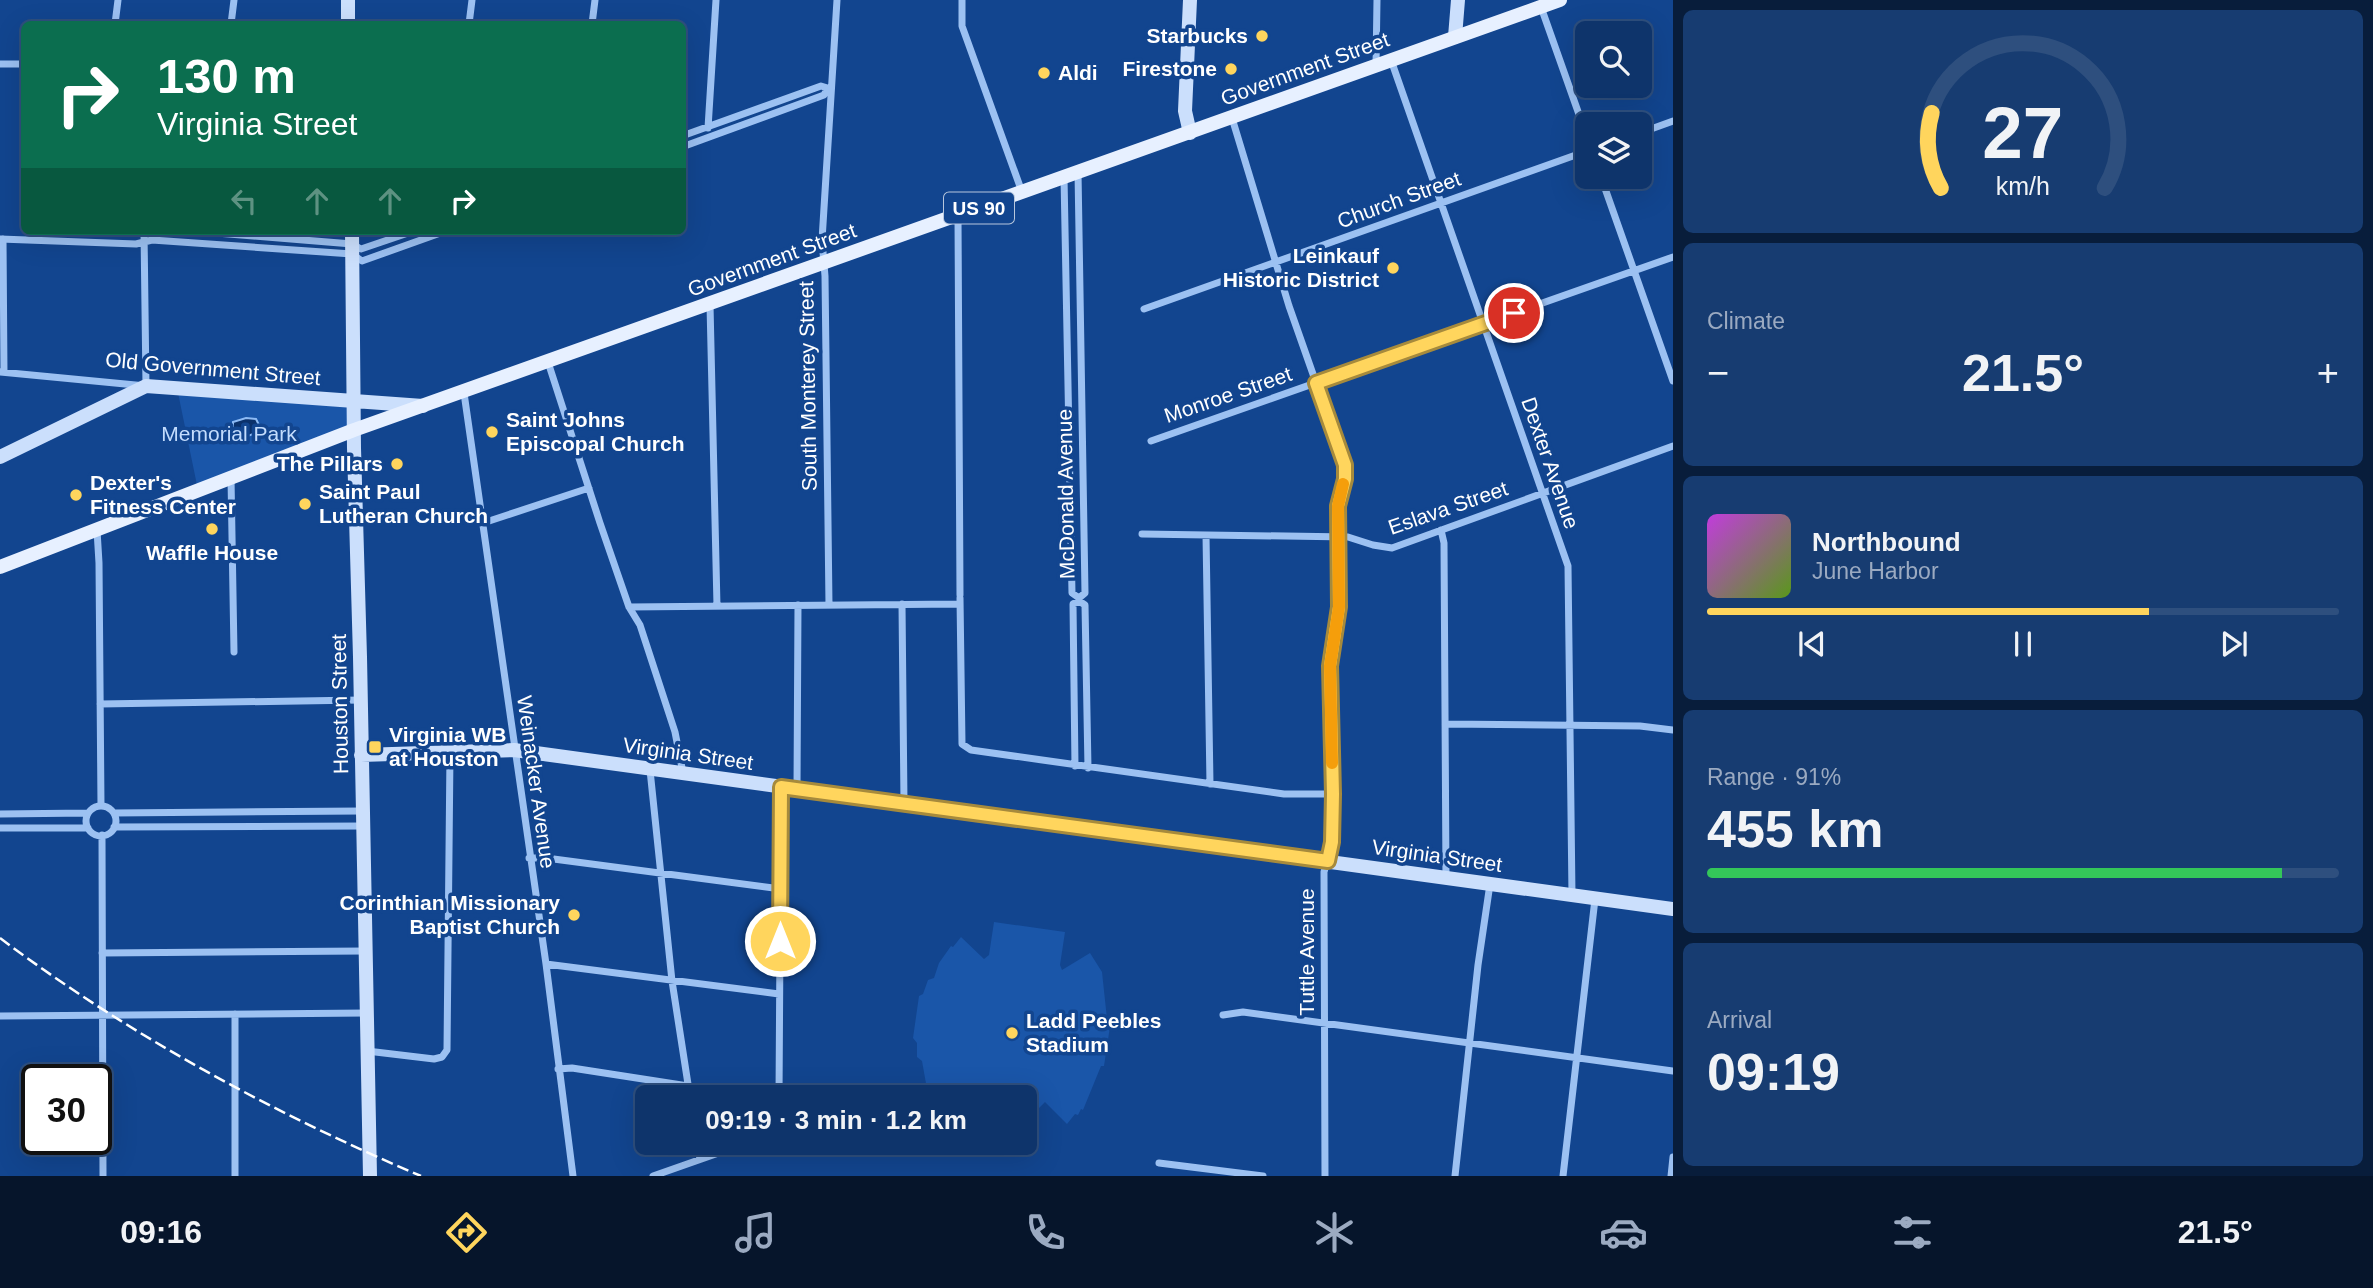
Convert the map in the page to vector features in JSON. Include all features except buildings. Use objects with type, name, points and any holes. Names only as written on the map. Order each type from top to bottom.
[{"type":"main road","name":"Government Street","points":[[0,567],[354,430],[1560,0]]},
{"type":"street","points":[[115,21],[118,0]]},
{"type":"street","points":[[231,21],[234,0]]},
{"type":"street","points":[[348,0],[348,21]]},
{"type":"street","points":[[469,21],[472,0]]},
{"type":"street","points":[[592,21],[595,0]]},
{"type":"street","points":[[710,137],[707,127],[716,0]]},
{"type":"street","name":"South Monterey Street","points":[[829,605],[822,240],[829,89],[837,0]]},
{"type":"street","points":[[962,0],[962,26],[1022,192]]},
{"type":"street","points":[[1190,0],[1185,111],[1190,133]]},
{"type":"street","points":[[1376,65],[1377,0]]},
{"type":"street","points":[[1455,37],[1458,0]]},
{"type":"street","points":[[1541,7],[1578,112]]},
{"type":"street","name":"Dexter Avenue","points":[[1390,60],[1568,566],[1572,895]]},
{"type":"street","points":[[0,64],[21,64]]},
{"type":"street","points":[[686,135],[821,86],[829,89],[824,94],[686,145]]},
{"type":"street","name":"Tuttle Avenue","points":[[1233,118],[1275,263],[1345,465],[1345,479],[1338,506],[1339,607],[1330,666],[1332,842],[1324,872],[1325,1176]]},
{"type":"street","points":[[1652,129],[1673,121]]},
{"type":"street","name":"Church Street","points":[[1144,309],[1575,155]]},
{"type":"street","name":"McDonald Avenue","points":[[1071,175],[1085,593],[1079,598],[1072,593],[1071,175]]},
{"type":"street","points":[[1605,189],[1673,381]]},
{"type":"street","points":[[958,216],[962,744],[971,750],[1088,768],[1284,794],[1333,794]]},
{"type":"street","points":[[0,457],[146,386],[144,235]]},
{"type":"street","points":[[260,235],[352,243],[361,249],[402,235]]},
{"type":"street","points":[[352,243],[362,261],[435,235]]},
{"type":"street","points":[[2,372],[2,239],[133,244],[152,240],[352,243]]},
{"type":"street","name":"Houston Street","points":[[352,243],[370,1176]]},
{"type":"street","name":"Monroe Street","points":[[1151,441],[1673,257]]},
{"type":"street","points":[[710,305],[717,606]]},
{"type":"street","points":[[548,362],[629,607],[640,625],[675,732],[684,774]]},
{"type":"street","name":"Old Government Street","points":[[2,372],[146,386],[424,406]]},
{"type":"street","name":"Weinacker Avenue","points":[[464,393],[546,964],[573,1176]]},
{"type":"street","name":"Eslava Street","points":[[1142,534],[1348,537],[1392,548],[1673,446]]},
{"type":"street","points":[[231,477],[233,652]]},
{"type":"street","points":[[483,523],[589,488]]},
{"type":"street","points":[[97,530],[101,806]]},
{"type":"street","points":[[1441,530],[1444,543],[1446,878]]},
{"type":"street","points":[[1206,535],[1210,784]]},
{"type":"street","points":[[629,607],[902,604],[960,599]]},
{"type":"street","name":"McDonald Avenue","points":[[1075,766],[1073,604],[1079,601],[1085,605],[1088,768]]},
{"type":"street","points":[[902,604],[904,804]]},
{"type":"street","points":[[797,789],[798,605]]},
{"type":"street","points":[[100,704],[361,700]]},
{"type":"street","points":[[1446,724],[1640,726],[1673,730]]},
{"type":"street","name":"Virginia Street","points":[[361,755],[514,750],[1673,909]]},
{"type":"street","points":[[367,1051],[434,1059],[442,1057],[447,1050],[450,752]]},
{"type":"street","points":[[650,770],[672,981],[689,1085]]},
{"type":"street","points":[[779,1085],[781,787]]},
{"type":"street","points":[[114,813],[114,827],[109,833],[94,834],[88,828],[88,813],[101,806],[114,813],[224,812],[363,819]]},
{"type":"street","points":[[224,812],[225,827]]},
{"type":"street","points":[[0,814],[88,813]]},
{"type":"street","points":[[114,827],[225,827],[363,819]]},
{"type":"street","points":[[0,828],[88,828]]},
{"type":"street","points":[[102,835],[103,1176]]},
{"type":"street","points":[[529,858],[781,889]]},
{"type":"street","points":[[1455,1176],[1490,884]]},
{"type":"street","points":[[1563,1176],[1594,899]]},
{"type":"street","points":[[102,953],[365,951]]},
{"type":"street","points":[[546,964],[779,994]]},
{"type":"street","points":[[1223,1015],[1243,1012],[1673,1071]]},
{"type":"street","points":[[0,1016],[366,1013]]},
{"type":"street","points":[[235,1014],[235,1176]]},
{"type":"street","points":[[558,1069],[572,1068],[682,1085]]},
{"type":"street","points":[[699,1155],[700,1159]]},
{"type":"street","points":[[653,1176],[712,1155]]},
{"type":"street","points":[[1671,1176],[1673,1157]]},
{"type":"street","points":[[1159,1163],[1263,1176]]},
{"type":"green space","name":"Memorial Park","points":[[177,388],[354,401],[354,430],[198,490]]},
{"type":"green space","name":"Ladd Peebles Stadium","points":[[994,922],[1065,932],[1060,965],[1062,970],[1090,953],[1102,972],[1107,1019],[1111,1020],[1104,1066],[1101,1066],[1083,1110],[1081,1109],[1078,1115],[1075,1114],[1067,1124],[1045,1102],[1039,1108],[1037,1124],[1037,1085],[926,1085],[922,1061],[917,1057],[917,1043],[913,1038],[919,996],[923,994],[928,980],[934,978],[939,963],[951,946],[961,937],[984,959],[989,955]]},
{"type":"shaded area","points":[[246,418],[256,419],[259,425],[256,432],[247,436],[238,435],[233,431],[233,422]]},
{"type":"railway","points":[[0,938],[99,1007],[203,1070],[311,1126],[421,1176]]},
{"type":"slow traffic","points":[[1332,763],[1330,666],[1339,607],[1338,506],[1343,484]]},
{"type":"place","name":"Starbucks","points":[[1262,36]]},
{"type":"place","name":"Firestone","points":[[1231,69]]},
{"type":"place","name":"Aldi","points":[[1044,73]]},
{"type":"place","name":"Leinkauf Historic District","points":[[1393,268]]},
{"type":"place","name":"Saint Johns Episcopal Church","points":[[492,432]]},
{"type":"place","name":"The Pillars","points":[[397,464]]},
{"type":"place","name":"Dexter's Fitness Center","points":[[76,495]]},
{"type":"place","name":"Saint Paul Lutheran Church","points":[[305,504]]},
{"type":"place","name":"Waffle House","points":[[212,529]]},
{"type":"place","name":"Virginia WB at Houston","points":[[375,747]]},
{"type":"place","name":"Corinthian Missionary Baptist Church","points":[[574,915]]},
{"type":"place","name":"Ladd Peebles Stadium","points":[[1012,1033]]},
{"type":"route","points":[[780,941],[781,787],[1328,861],[1332,842],[1333,794],[1330,666],[1339,607],[1338,506],[1345,479],[1345,465],[1316,383],[1514,313]]}]
